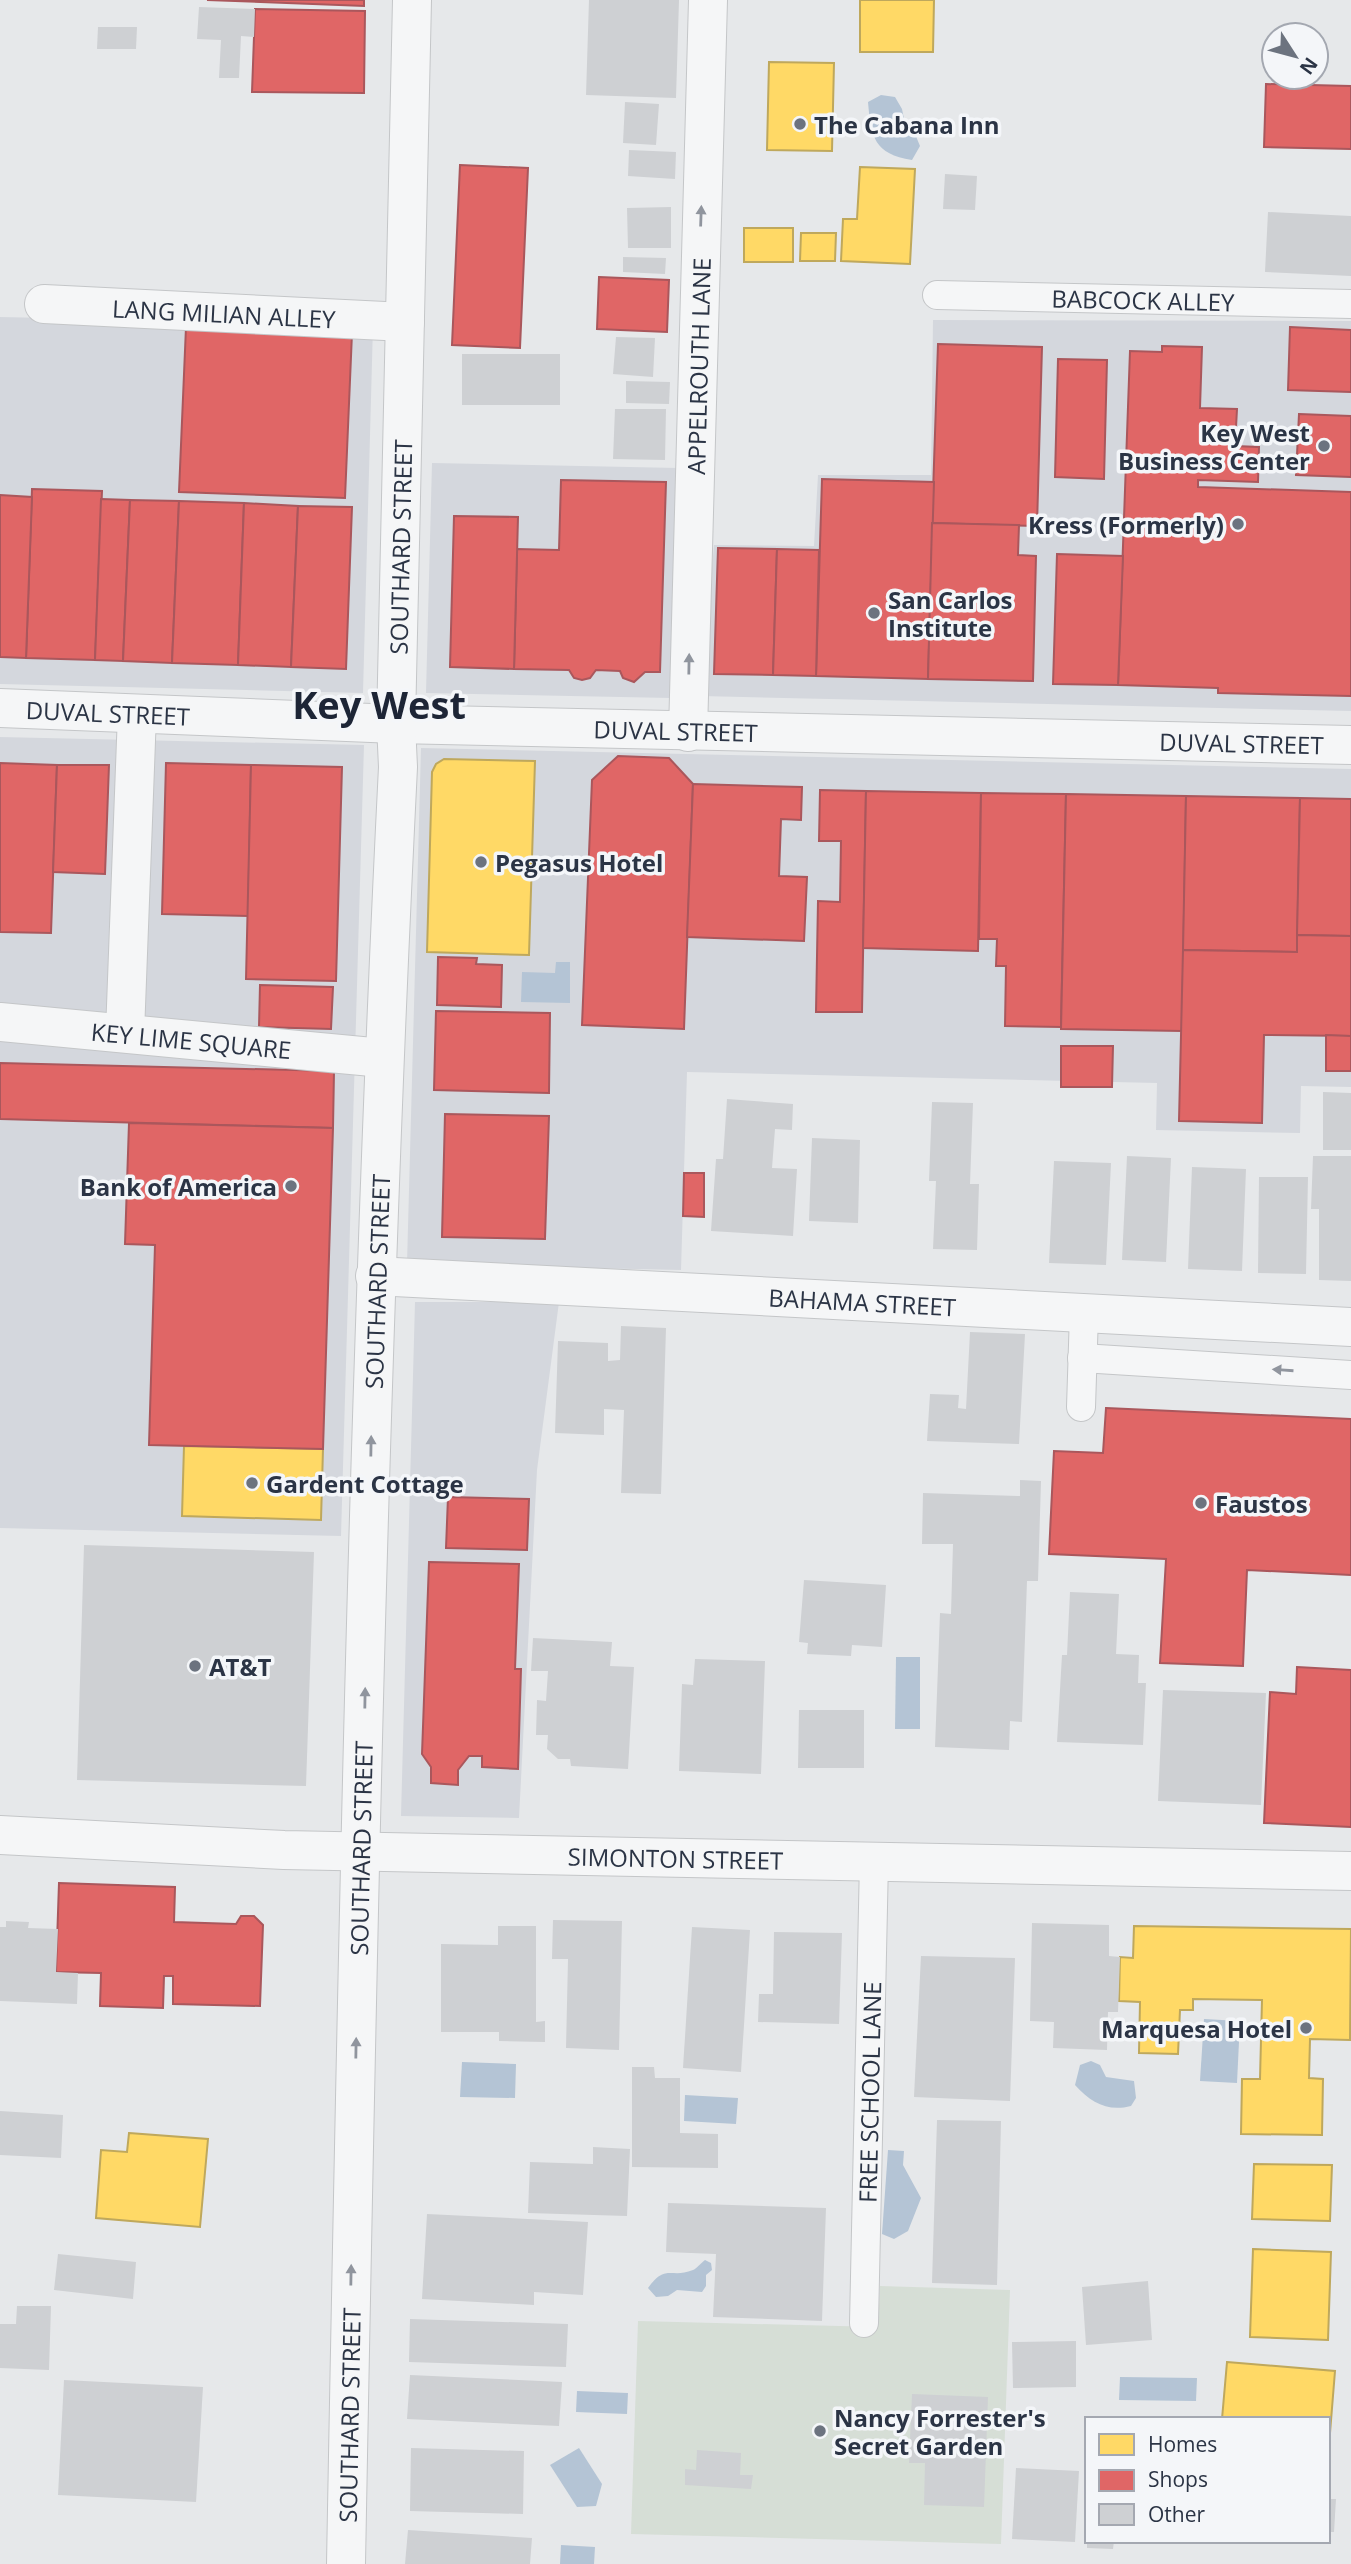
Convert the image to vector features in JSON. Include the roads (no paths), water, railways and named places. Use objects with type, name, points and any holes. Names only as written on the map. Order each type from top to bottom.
[{"type":"street","name":"SOUTHARD STREET","points":[[346,2564],[360,1851],[376,1276],[383,1058],[398,767],[396,724],[412,0]]},
{"type":"street","name":"APPELROUTH LANE","points":[[688,732],[708,0]]},
{"type":"street","name":"LANG MILIAN ALLEY","points":[[44,304],[405,322]]},
{"type":"street","name":"DUVAL STREET","points":[[0,708],[396,724],[688,732],[1351,745]]},
{"type":"street","points":[[125,1033],[137,714]]},
{"type":"street","name":"KEY LIME SQUARE","points":[[0,1022],[383,1058]]},
{"type":"street","name":"BAHAMA STREET","points":[[376,1276],[1351,1328]]},
{"type":"street","name":"SIMONTON STREET","points":[[0,1835],[360,1851],[1351,1871]]},
{"type":"lane","name":"BABCOCK ALLEY","points":[[937,295],[1351,304]]},
{"type":"lane","points":[[1081,1407],[1084,1314]]},
{"type":"lane","points":[[1082,1358],[1351,1375]]},
{"type":"lane","name":"FREE SCHOOL LANE","points":[[864,2323],[874,1861]]},
{"type":"water","points":[[881,95],[895,97],[902,109],[906,129],[915,134],[920,146],[912,160],[882,148],[873,134],[868,102]]},
{"type":"water","points":[[556,962],[570,962],[570,1003],[521,1002],[522,972],[555,973]]},
{"type":"water","points":[[896,1657],[920,1657],[920,1729],[895,1729]]},
{"type":"water","points":[[1204,2019],[1240,2021],[1237,2083],[1200,2081]]},
{"type":"water","points":[[1091,2061],[1100,2065],[1106,2077],[1134,2081],[1136,2098],[1131,2106],[1107,2107],[1087,2097],[1075,2085],[1080,2065]]},
{"type":"water","points":[[462,2062],[516,2064],[515,2098],[460,2097]]},
{"type":"water","points":[[685,2095],[738,2098],[736,2124],[684,2121]]},
{"type":"water","points":[[888,2150],[904,2151],[903,2165],[921,2198],[908,2231],[894,2239],[882,2234]]},
{"type":"water","points":[[705,2260],[711,2263],[712,2270],[706,2275],[706,2286],[702,2292],[677,2290],[668,2296],[656,2297],[648,2288],[664,2274],[693,2270]]},
{"type":"water","points":[[1120,2377],[1197,2378],[1196,2401],[1119,2400]]},
{"type":"water","points":[[577,2391],[628,2393],[627,2414],[576,2412]]},
{"type":"water","points":[[579,2448],[602,2484],[596,2506],[577,2507],[550,2465]]},
{"type":"water","points":[[561,2545],[595,2547],[594,2564],[560,2564]]},
{"type":"place","name":"The Cabana Inn","points":[[800,124]]},
{"type":"place","name":"Key West Business Center","points":[[1324,446]]},
{"type":"place","name":"Kress (Formerly)","points":[[1238,524]]},
{"type":"place","name":"San Carlos Institute","points":[[874,613]]},
{"type":"place","name":"Pegasus Hotel","points":[[481,862]]},
{"type":"place","name":"Bank of America","points":[[291,1186]]},
{"type":"place","name":"Gardent Cottage","points":[[252,1483]]},
{"type":"place","name":"Faustos","points":[[1201,1503]]},
{"type":"place","name":"AT&T","points":[[195,1666]]},
{"type":"place","name":"Marquesa Hotel","points":[[1306,2028]]},
{"type":"place","name":"Nancy Forrester's Secret Garden","points":[[820,2431]]},
{"type":"district","name":"Key West","points":[[379,704]]}]
